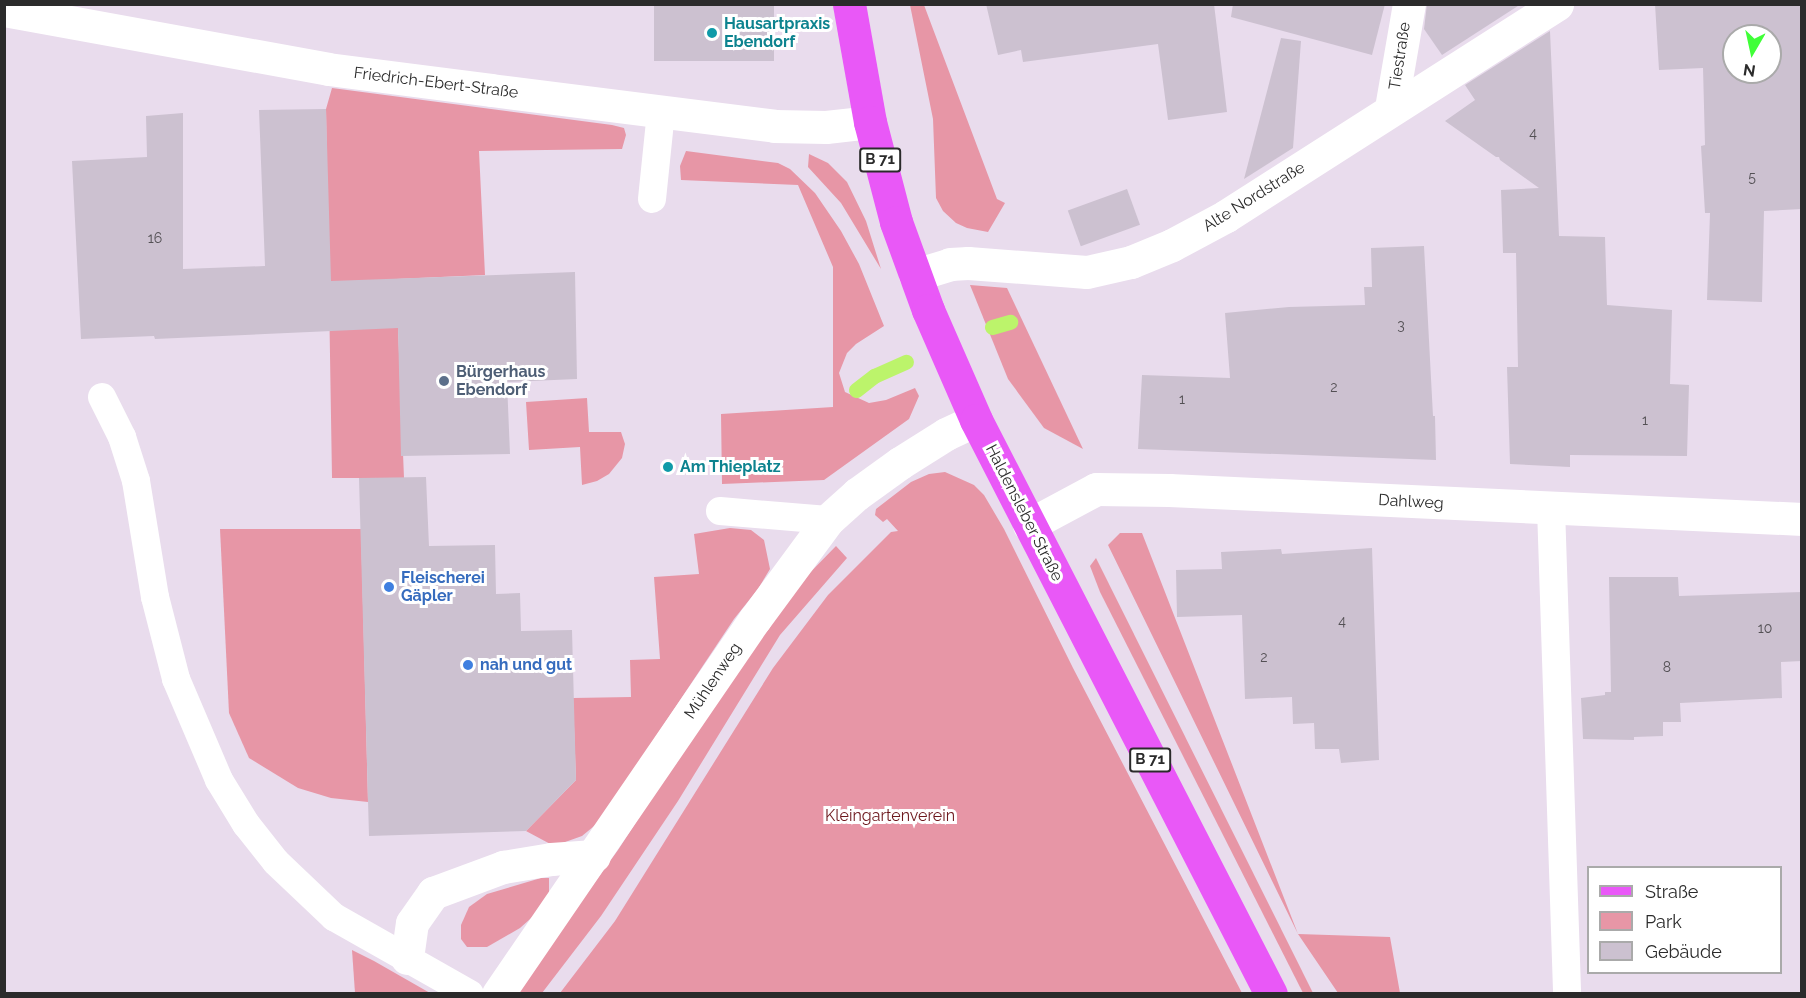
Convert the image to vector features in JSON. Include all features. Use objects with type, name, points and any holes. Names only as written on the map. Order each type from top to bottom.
[{"type":"main road","name":"Haldensleber Straße","points":[[849,4],[870,122],[896,222],[928,310],[959,383],[1029,525],[1271,993]]},
{"type":"street","name":"Tiestraße","points":[[1391,108],[1409,4]]},
{"type":"street","name":"Alte Nordstraße","points":[[915,275],[950,264],[968,263],[1087,272],[1131,262],[1172,245],[1218,221],[1391,108],[1557,4]]},
{"type":"street","name":"Friedrich-Ebert-Straße","points":[[4,10],[328,69],[793,128],[870,122]]},
{"type":"street","name":"Mühlenweg","points":[[498,993],[755,619],[828,519],[857,494],[900,463],[946,434],[976,420]]},
{"type":"street","name":"Dahlweg","points":[[1029,525],[1096,489],[1169,490],[1802,519]]},
{"type":"street","points":[[407,958],[412,923],[433,893],[503,867],[594,855]]},
{"type":"lane","points":[[652,199],[661,112]]},
{"type":"lane","points":[[102,397],[122,437],[136,481],[159,615],[176,679],[192,724],[219,780],[246,824],[276,862],[334,917],[470,993]]},
{"type":"lane","points":[[1551,508],[1567,993]]},
{"type":"lane","points":[[720,511],[828,519]]},
{"type":"green space","points":[[910,5],[924,5],[997,199],[1005,203],[988,232],[967,228],[956,223],[943,211],[936,198],[933,119]]},
{"type":"green space","points":[[332,88],[612,125],[624,128],[626,135],[622,149],[479,151],[485,275],[396,279],[404,478],[332,478],[326,109]]},
{"type":"green space","points":[[686,151],[778,163],[790,169],[815,193],[841,231],[859,264],[884,326],[856,344],[847,353],[839,373],[845,392],[869,403],[886,400],[915,388],[919,396],[909,419],[824,480],[722,484],[721,414],[833,407],[833,267],[798,185],[681,180],[680,166]]},
{"type":"green space","points":[[809,154],[828,163],[847,182],[866,221],[881,269],[841,203],[808,167]]},
{"type":"green space","points":[[970,285],[1007,288],[1083,449],[1044,428],[1008,379]]},
{"type":"green space","points":[[587,398],[589,432],[621,432],[625,444],[622,458],[609,474],[597,481],[582,485],[580,447],[529,450],[526,402]]},
{"type":"green space","name":"Kleingartenverein","points":[[945,472],[974,485],[984,495],[1004,529],[1073,668],[1242,993],[560,993],[615,921],[773,668],[828,595],[891,532],[898,531],[887,519],[883,522],[875,515],[876,509],[911,482],[929,474]]},
{"type":"green space","points":[[730,528],[751,530],[764,540],[770,569],[758,589],[734,619],[599,822],[582,836],[554,846],[526,831],[576,780],[573,698],[631,697],[630,660],[660,659],[654,577],[699,574],[694,534]]},
{"type":"green space","points":[[220,529],[361,529],[368,802],[331,798],[298,788],[249,758],[229,713]]},
{"type":"green space","points":[[1120,533],[1142,533],[1298,934],[1108,545]]},
{"type":"green space","points":[[836,546],[847,558],[780,635],[678,801],[601,916],[542,993],[514,994],[618,850],[679,756],[795,588]]},
{"type":"green space","points":[[1096,558],[1313,993],[1303,993],[1100,592],[1090,566]]},
{"type":"green space","points":[[541,878],[549,878],[549,894],[538,912],[520,928],[487,947],[467,947],[461,939],[461,925],[469,907],[487,894]]},
{"type":"green space","points":[[1298,934],[1390,937],[1400,993],[1338,993]]},
{"type":"green space","points":[[352,950],[374,961],[430,993],[355,993]]},
{"type":"building","name":"Hausartpraxis Ebendorf","points":[[654,4],[774,4],[774,61],[654,61]]},
{"type":"building","points":[[986,4],[1214,4],[1227,112],[1168,120],[1158,44],[1023,62],[1021,50],[998,55]]},
{"type":"building","points":[[1233,4],[1385,4],[1372,55],[1231,17]]},
{"type":"building","points":[[1427,4],[1521,4],[1442,55],[1424,29]]},
{"type":"building","points":[[1655,4],[1802,4],[1802,209],[1764,211],[1762,302],[1707,300],[1710,213],[1705,213],[1701,146],[1705,145],[1703,68],[1659,70]]},
{"type":"building","points":[[1550,31],[1559,236],[1605,237],[1607,305],[1672,310],[1670,384],[1689,385],[1687,456],[1570,455],[1570,467],[1510,464],[1507,367],[1518,367],[1516,253],[1503,253],[1501,190],[1539,188],[1499,157],[1445,121],[1475,100],[1465,85]]},
{"type":"building","points":[[1281,38],[1301,41],[1293,148],[1244,179]]},
{"type":"building","points":[[326,109],[331,281],[575,272],[577,379],[507,382],[510,454],[401,456],[398,328],[155,339],[154,336],[81,339],[72,161],[147,157],[146,116],[183,113],[183,269],[265,266],[259,110]]},
{"type":"building","points":[[1127,189],[1140,225],[1081,246],[1068,211]]},
{"type":"building","points":[[1424,246],[1436,460],[1138,449],[1142,375],[1230,378],[1225,313],[1289,307],[1365,305],[1364,287],[1372,287],[1371,248]]},
{"type":"building","name":"nah und gut","points":[[426,477],[429,546],[495,545],[496,594],[520,593],[521,631],[572,630],[576,780],[526,831],[369,836],[359,478]]},
{"type":"building","points":[[1372,548],[1379,760],[1341,763],[1339,749],[1315,749],[1314,723],[1293,724],[1292,697],[1245,699],[1242,615],[1177,617],[1176,570],[1222,569],[1221,552],[1281,549],[1282,554]]},
{"type":"building","points":[[1609,577],[1678,577],[1679,596],[1802,592],[1802,661],[1781,662],[1782,698],[1680,703],[1681,722],[1663,722],[1663,736],[1634,737],[1634,740],[1583,739],[1581,698],[1611,692]]},
{"type":"waterway","points":[[992,327],[1010,322]]},
{"type":"waterway","points":[[856,390],[874,376],[906,362]]},
{"type":"place","name":"Hausartpraxis Ebendorf","points":[[712,33]]},
{"type":"place","name":"Bürgerhaus Ebendorf","points":[[444,381]]},
{"type":"place","name":"Am Thieplatz","points":[[668,467]]},
{"type":"place","name":"Fleischerei Gäpler","points":[[389,587]]},
{"type":"place","name":"nah und gut","points":[[468,665]]}]
